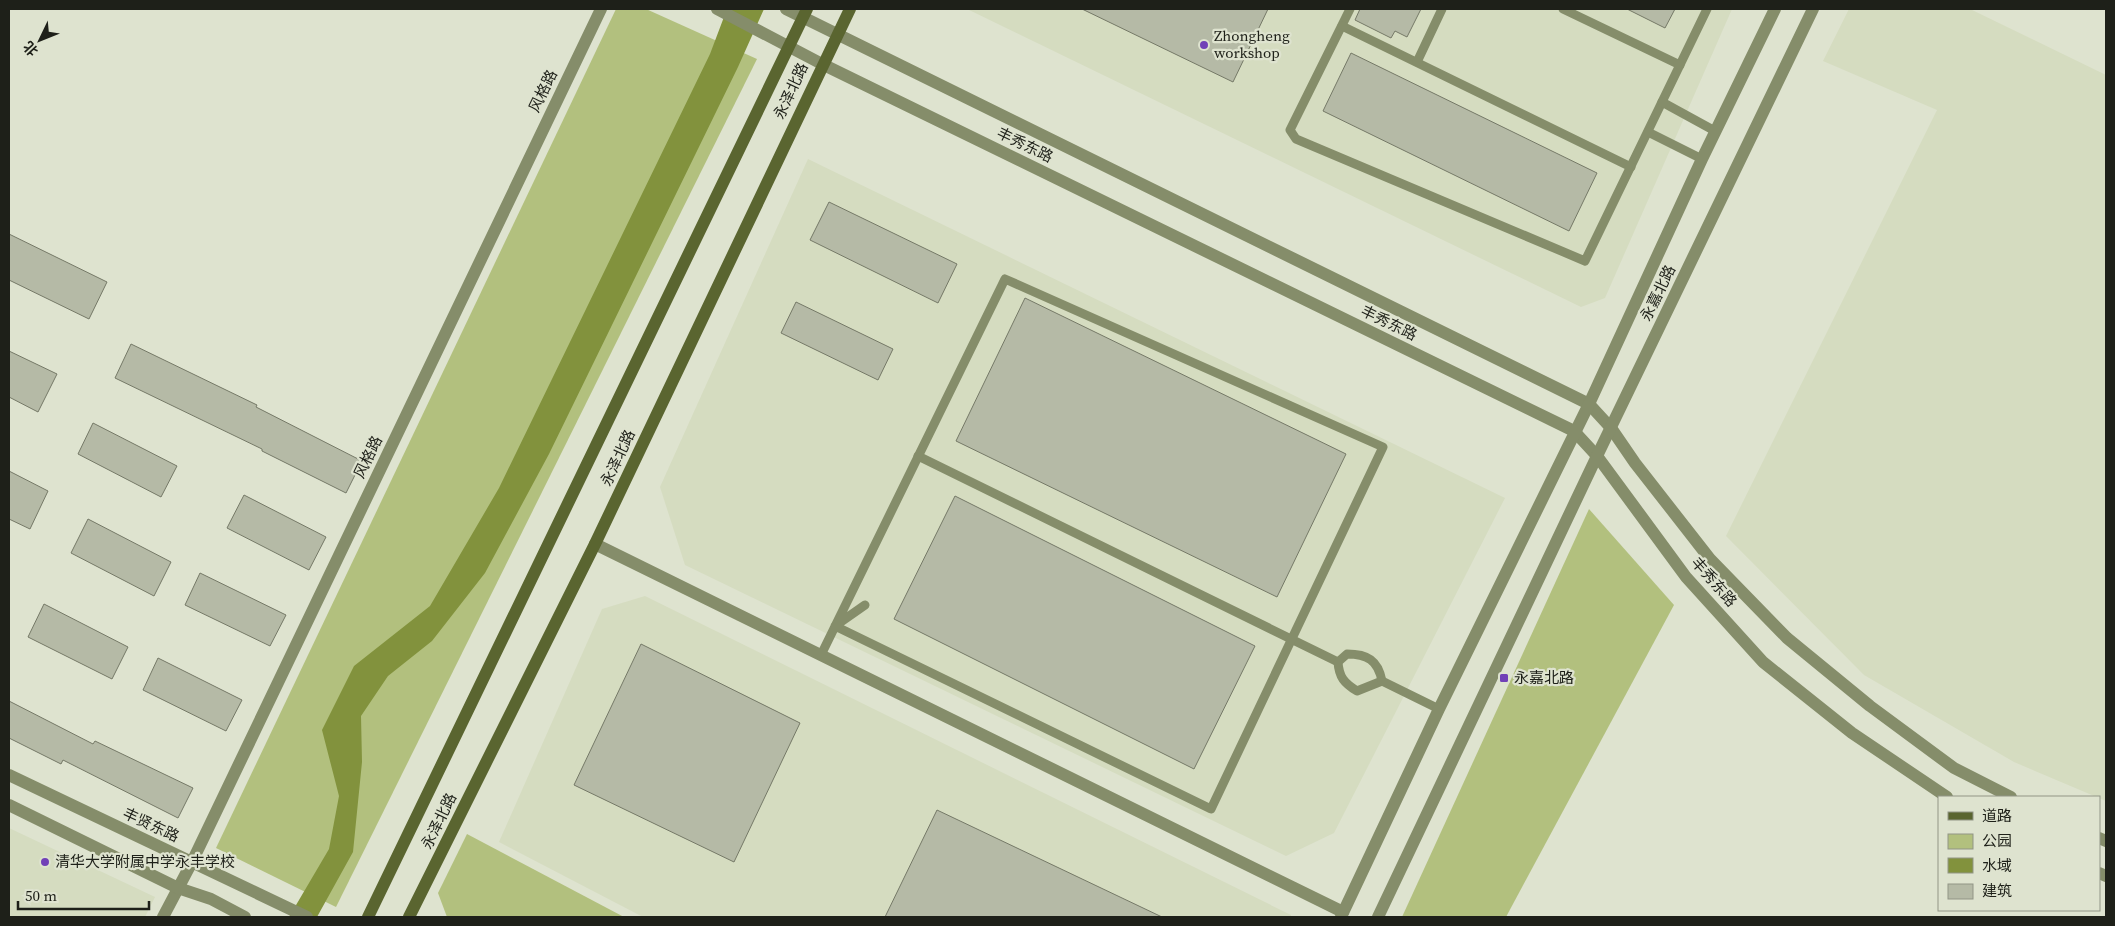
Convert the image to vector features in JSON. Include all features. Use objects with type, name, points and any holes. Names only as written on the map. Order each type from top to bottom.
[{"type":"main road","name":"永泽北路","points":[[409,917],[595,544],[822,64],[850,9]]},
{"type":"main road","name":"永泽北路","points":[[368,917],[805,13]]},
{"type":"street","name":"风格路","points":[[163,917],[192,862],[601,9]]},
{"type":"street","name":"丰秀东路","points":[[717,9],[822,64],[1574,431],[1597,456],[1686,577],[1762,662],[1852,733],[1946,796]]},
{"type":"street","name":"丰秀东路","points":[[786,9],[805,13],[837,35],[1589,404],[1611,428],[1635,463],[1710,559],[1787,638],[1870,706],[1954,768],[2009,796]]},
{"type":"street","name":"永嘉北路","points":[[1342,915],[1439,709],[1574,431],[1589,404],[1715,131],[1775,9]]},
{"type":"street","name":"永嘉北路","points":[[1378,917],[1597,456],[1813,9]]},
{"type":"street","points":[[595,544],[1342,915]]},
{"type":"street","name":"丰贤东路","points":[[9,775],[307,917]]},
{"type":"street","points":[[9,805],[178,888],[211,899],[245,917]]},
{"type":"lane","points":[[1350,9],[1290,130],[1296,139],[1585,261],[1707,9]]},
{"type":"lane","points":[[1417,62],[1442,9]]},
{"type":"lane","points":[[1563,9],[1680,65]]},
{"type":"lane","points":[[1342,26],[1631,167]]},
{"type":"lane","points":[[1662,102],[1715,131]]},
{"type":"lane","points":[[1648,132],[1702,159]]},
{"type":"lane","points":[[821,655],[835,626],[918,456],[1005,279],[1384,447],[1211,809],[835,626]]},
{"type":"lane","points":[[918,456],[1291,641],[1338,662]]},
{"type":"lane","points":[[835,626],[865,605]]},
{"type":"lane","points":[[1338,662],[1347,654],[1361,654],[1380,669],[1382,681]]},
{"type":"lane","points":[[1338,662],[1339,675],[1347,686],[1357,691],[1382,681],[1439,709]]},
{"type":"shaded area","points":[[967,9],[1732,9],[1605,298],[1581,307]]},
{"type":"shaded area","points":[[1849,9],[1970,9],[2106,75],[2106,801],[2100,798],[2100,796],[2094,796],[2014,762],[1864,675],[1726,536],[1937,110],[1823,61]]},
{"type":"shaded area","points":[[808,159],[1505,498],[1334,833],[1286,856],[685,565],[660,487]]},
{"type":"shaded area","points":[[645,596],[1291,915],[1291,917],[643,917],[499,842],[602,609]]},
{"type":"shaded area","name":"清华大学附属中学永丰学校","points":[[9,828],[155,897],[145,917],[9,917]]},
{"type":"green space","points":[[616,9],[646,9],[757,59],[336,907],[216,848]]},
{"type":"green space","points":[[1589,509],[1674,605],[1506,917],[1402,917]]},
{"type":"green space","points":[[467,834],[624,917],[447,917],[438,893]]},
{"type":"water","points":[[727,9],[764,9],[738,67],[549,454],[485,573],[432,641],[388,676],[361,716],[362,762],[353,852],[317,917],[289,917],[329,849],[339,796],[322,730],[354,666],[430,606],[499,488],[710,54]]},
{"type":"building","name":"Zhongheng workshop","points":[[1082,9],[1268,9],[1233,82]]},
{"type":"building","points":[[1360,9],[1421,9],[1407,37],[1395,31],[1391,38],[1355,20]]},
{"type":"building","points":[[1627,9],[1675,9],[1665,28]]},
{"type":"building","points":[[1351,53],[1597,173],[1569,231],[1323,111]]},
{"type":"building","points":[[829,202],[957,264],[938,303],[810,240]]},
{"type":"building","points":[[9,234],[107,282],[89,319],[9,280]]},
{"type":"building","points":[[1025,298],[1346,454],[1277,597],[956,441]]},
{"type":"building","points":[[796,302],[893,349],[878,380],[781,333]]},
{"type":"building","points":[[131,344],[257,405],[256,407],[362,461],[346,493],[262,451],[262,449],[115,378]]},
{"type":"building","points":[[9,351],[57,374],[38,412],[9,397]]},
{"type":"building","points":[[93,423],[177,466],[161,497],[78,454]]},
{"type":"building","points":[[9,471],[48,491],[30,529],[9,519]]},
{"type":"building","points":[[244,495],[326,537],[309,570],[227,528]]},
{"type":"building","points":[[955,496],[1255,646],[1194,769],[894,619]]},
{"type":"building","points":[[88,519],[171,562],[154,596],[71,553]]},
{"type":"building","points":[[200,573],[286,615],[270,646],[185,605]]},
{"type":"building","points":[[44,604],[128,647],[112,679],[28,637]]},
{"type":"building","points":[[641,644],[800,723],[734,862],[574,785]]},
{"type":"building","points":[[158,658],[242,700],[226,731],[143,690]]},
{"type":"building","points":[[9,701],[93,744],[95,741],[193,788],[178,818],[63,760],[61,764],[9,738]]},
{"type":"building","points":[[937,810],[1162,917],[885,917]]},
{"type":"place","name":"Zhongheng workshop","points":[[1204,45]]},
{"type":"place","name":"永嘉北路","points":[[1504,678]]},
{"type":"place","name":"清华大学附属中学永丰学校","points":[[45,862]]}]
